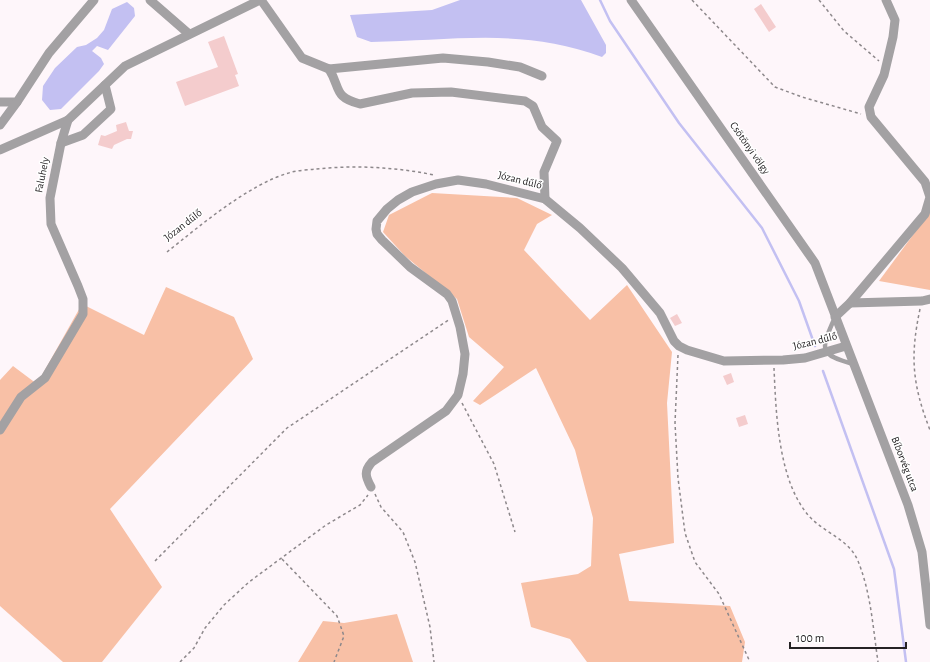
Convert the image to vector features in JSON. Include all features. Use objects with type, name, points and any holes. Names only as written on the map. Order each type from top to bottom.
[{"type":"street","points":[[0,125],[49,53],[94,0]]},
{"type":"street","points":[[150,0],[189,34]]},
{"type":"street","points":[[260,0],[302,58],[329,69],[443,58],[488,62],[520,67],[542,76]]},
{"type":"street","name":"Faluhely","points":[[0,430],[21,397],[45,378],[83,314],[83,299],[52,224],[50,198],[61,143],[68,120],[125,66],[260,0]]},
{"type":"street","name":"Csötönyi völgy","points":[[631,0],[815,263],[835,317]]},
{"type":"street","points":[[835,317],[850,303],[925,214],[930,197],[928,179],[871,117],[869,107],[886,68],[895,20],[886,0]]},
{"type":"street","points":[[329,69],[339,94],[352,102],[360,104],[412,93],[451,92],[525,101],[533,106],[542,127],[557,141],[544,172],[544,199]]},
{"type":"street","points":[[61,143],[83,135],[111,109],[105,85]]},
{"type":"street","points":[[0,102],[17,102]]},
{"type":"street","points":[[0,150],[68,120]]},
{"type":"street","name":"Józan dűlő","points":[[458,395],[465,354],[456,314],[447,294],[410,267],[382,240],[377,234],[376,229],[377,221],[387,209],[398,200],[412,192],[436,184],[458,180],[486,184],[544,199],[580,228],[622,268],[660,313],[672,337],[679,346],[724,361],[805,358],[846,346]]},
{"type":"street","points":[[850,303],[926,300]]},
{"type":"street","name":"Bíborvég utca","points":[[835,317],[908,505],[922,552],[930,625]]},
{"type":"street","points":[[371,487],[365,476],[366,469],[372,462],[446,411],[458,395]]},
{"type":"lane","points":[[835,317],[824,342],[826,352],[832,358],[853,364]]},
{"type":"path","points":[[692,0],[775,87],[802,97],[871,117]]},
{"type":"path","points":[[819,0],[844,31],[886,68]]},
{"type":"path","name":"Józan dűlő","points":[[167,252],[210,218],[259,186],[292,172],[352,166],[408,170],[437,176]]},
{"type":"path","points":[[926,300],[914,338],[913,360],[915,382],[922,411],[930,430]]},
{"type":"path","points":[[155,561],[287,428],[456,314]]},
{"type":"path","points":[[679,346],[675,423],[678,478],[685,533],[695,562],[718,594],[750,662]]},
{"type":"path","points":[[774,360],[775,398],[788,475],[796,497],[810,516],[843,540],[858,560],[868,592],[878,662]]},
{"type":"path","points":[[458,395],[494,464],[515,532]]},
{"type":"path","points":[[180,662],[194,648],[205,628],[224,605],[249,582],[326,525],[360,505],[367,498],[371,487]]},
{"type":"path","points":[[371,487],[381,507],[403,532],[408,543],[424,598],[434,662]]},
{"type":"path","points":[[282,559],[337,616],[344,636],[334,662]]},
{"type":"shaded area","points":[[432,193],[517,198],[552,215],[537,224],[524,250],[590,320],[627,285],[672,352],[667,403],[674,543],[619,554],[629,601],[730,606],[745,642],[742,662],[587,662],[570,639],[531,627],[521,583],[578,574],[591,566],[593,518],[575,450],[536,368],[480,405],[473,401],[504,367],[469,337],[457,299],[405,256],[383,232],[389,215]]},
{"type":"shaded area","points":[[930,212],[930,290],[879,281]]},
{"type":"shaded area","points":[[166,287],[234,317],[253,359],[110,509],[162,587],[102,662],[63,662],[0,606],[0,380],[13,366],[37,384],[82,304],[144,335]]},
{"type":"shaded area","points":[[397,614],[413,662],[298,662],[323,621],[344,623]]},
{"type":"water","points":[[460,0],[581,0],[606,45],[606,53],[602,57],[572,48],[544,42],[515,39],[459,38],[371,42],[357,37],[350,15],[432,10]]},
{"type":"water","points":[[127,2],[134,8],[135,16],[108,50],[97,46],[92,51],[101,58],[104,64],[99,71],[61,109],[50,110],[42,100],[43,86],[55,68],[77,47],[86,45],[97,38],[104,30],[112,9]]},
{"type":"building","points":[[761,4],[776,27],[769,32],[754,9]]},
{"type":"building","points":[[224,36],[238,74],[235,75],[239,86],[185,106],[176,82],[218,67],[208,42]]},
{"type":"building","points":[[126,122],[129,131],[133,131],[131,139],[127,139],[114,145],[112,149],[98,145],[101,135],[105,136],[117,131],[116,125]]},
{"type":"building","points":[[677,314],[682,323],[675,326],[670,318]]},
{"type":"building","points":[[731,373],[734,382],[727,385],[723,376]]},
{"type":"building","points":[[745,415],[748,424],[739,427],[736,418]]},
{"type":"waterway","points":[[600,0],[610,21],[679,123],[762,228],[799,301],[815,346]]},
{"type":"waterway","points":[[823,371],[894,569],[906,662]]}]
